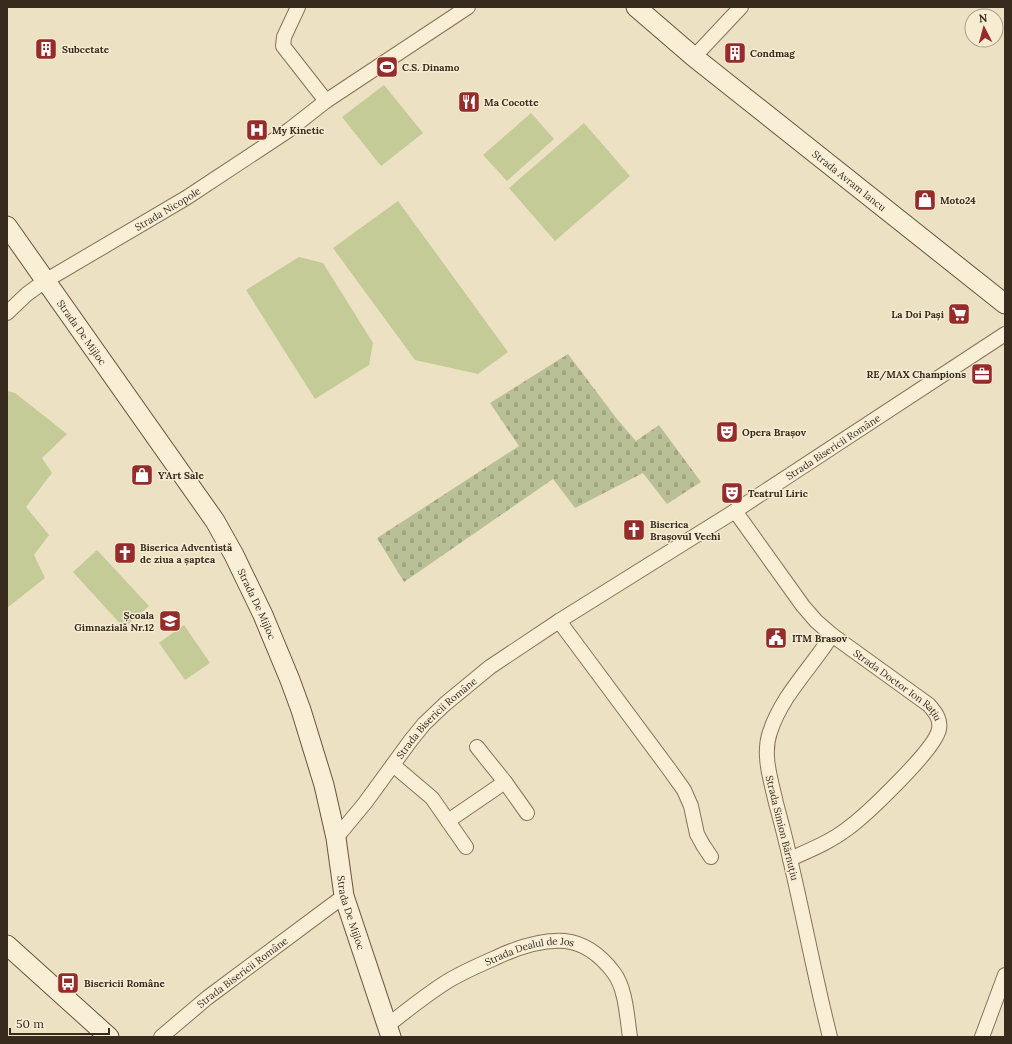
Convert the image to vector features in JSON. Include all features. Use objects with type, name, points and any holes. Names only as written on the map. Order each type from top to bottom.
[{"type":"main road","name":"Strada Avram Iancu","points":[[636,7],[694,57],[1005,304]]},
{"type":"main road","name":"Strada De Mijloc","points":[[7,226],[215,521],[263,615],[290,680],[309,735],[324,785],[336,838],[344,896],[389,1032]]},
{"type":"main road","points":[[7,945],[109,1037]]},
{"type":"street","points":[[298,7],[284,37],[283,46],[326,101]]},
{"type":"street","name":"Strada Nicopole","points":[[7,313],[27,294],[45,281],[186,198],[289,130],[326,101],[468,7]]},
{"type":"street","points":[[694,57],[741,7]]},
{"type":"street","name":"Strada Bisericii Române","points":[[336,838],[365,803],[420,729],[444,704],[490,667],[559,621],[735,512],[1005,334]]},
{"type":"street","name":"Strada Doctor Ion Rațiu","points":[[735,512],[803,606],[816,621],[929,705],[939,719],[939,729],[936,738],[914,765],[874,806],[847,829],[820,846],[790,859]]},
{"type":"street","points":[[559,621],[684,790],[691,806],[697,834],[702,845],[711,858]]},
{"type":"street","name":"Strada Simion Bărnuțiu","points":[[830,1037],[790,859],[768,771],[767,752],[770,732],[779,712],[832,634]]},
{"type":"street","points":[[477,747],[505,782],[526,813]]},
{"type":"street","points":[[393,765],[432,798],[466,847]]},
{"type":"street","points":[[448,821],[505,782]]},
{"type":"street","name":"Strada Bisericii Române","points":[[161,1037],[207,998],[344,896]]},
{"type":"street","name":"Strada Dealul de Jos","points":[[389,1032],[410,1008],[465,971],[523,946],[545,941],[565,941],[582,945],[597,954],[615,974],[623,993],[630,1037]]},
{"type":"street","points":[[982,1037],[1005,975]]},
{"type":"green space","points":[[384,85],[423,133],[381,166],[342,117]]},
{"type":"green space","points":[[531,113],[554,139],[507,181],[483,155]]},
{"type":"green space","points":[[584,123],[630,176],[555,241],[509,188]]},
{"type":"green space","points":[[398,201],[508,352],[478,374],[415,360],[333,248]]},
{"type":"green space","points":[[299,257],[323,263],[373,343],[369,365],[315,399],[246,290]]},
{"type":"green space","points":[[568,354],[617,419],[636,441],[659,425],[701,482],[667,504],[643,473],[575,508],[553,479],[404,582],[377,538],[519,446],[490,403]]},
{"type":"green space","points":[[7,391],[15,393],[67,434],[42,458],[52,473],[26,507],[49,535],[34,555],[45,578],[7,608]]},
{"type":"green space","points":[[97,550],[149,606],[124,628],[73,572]]},
{"type":"green space","points":[[184,625],[210,663],[185,680],[159,643]]},
{"type":"place","name":"Subcetate","points":[[46,49]]},
{"type":"place","name":"Condmag","points":[[735,53]]},
{"type":"place","name":"C.S. Dinamo","points":[[387,67]]},
{"type":"place","name":"Ma Cocotte","points":[[469,102]]},
{"type":"place","name":"My Kinetic","points":[[257,130]]},
{"type":"place","name":"Moto24","points":[[925,200]]},
{"type":"place","name":"La Doi Pași","points":[[959,314]]},
{"type":"place","name":"RE/MAX Champions","points":[[982,374]]},
{"type":"place","name":"Opera Brașov","points":[[727,432]]},
{"type":"place","name":"Y'Art Sale","points":[[142,475]]},
{"type":"place","name":"Teatrul Liric","points":[[732,493]]},
{"type":"place","name":"Biserica Brașovul Vechi","points":[[634,530]]},
{"type":"place","name":"Biserica Adventistă de ziua a șaptea","points":[[125,553]]},
{"type":"place","name":"Școala Gimnazială Nr.12","points":[[170,621]]},
{"type":"place","name":"ITM Brasov","points":[[776,638]]},
{"type":"place","name":"Bisericii Române","points":[[68,983]]}]
